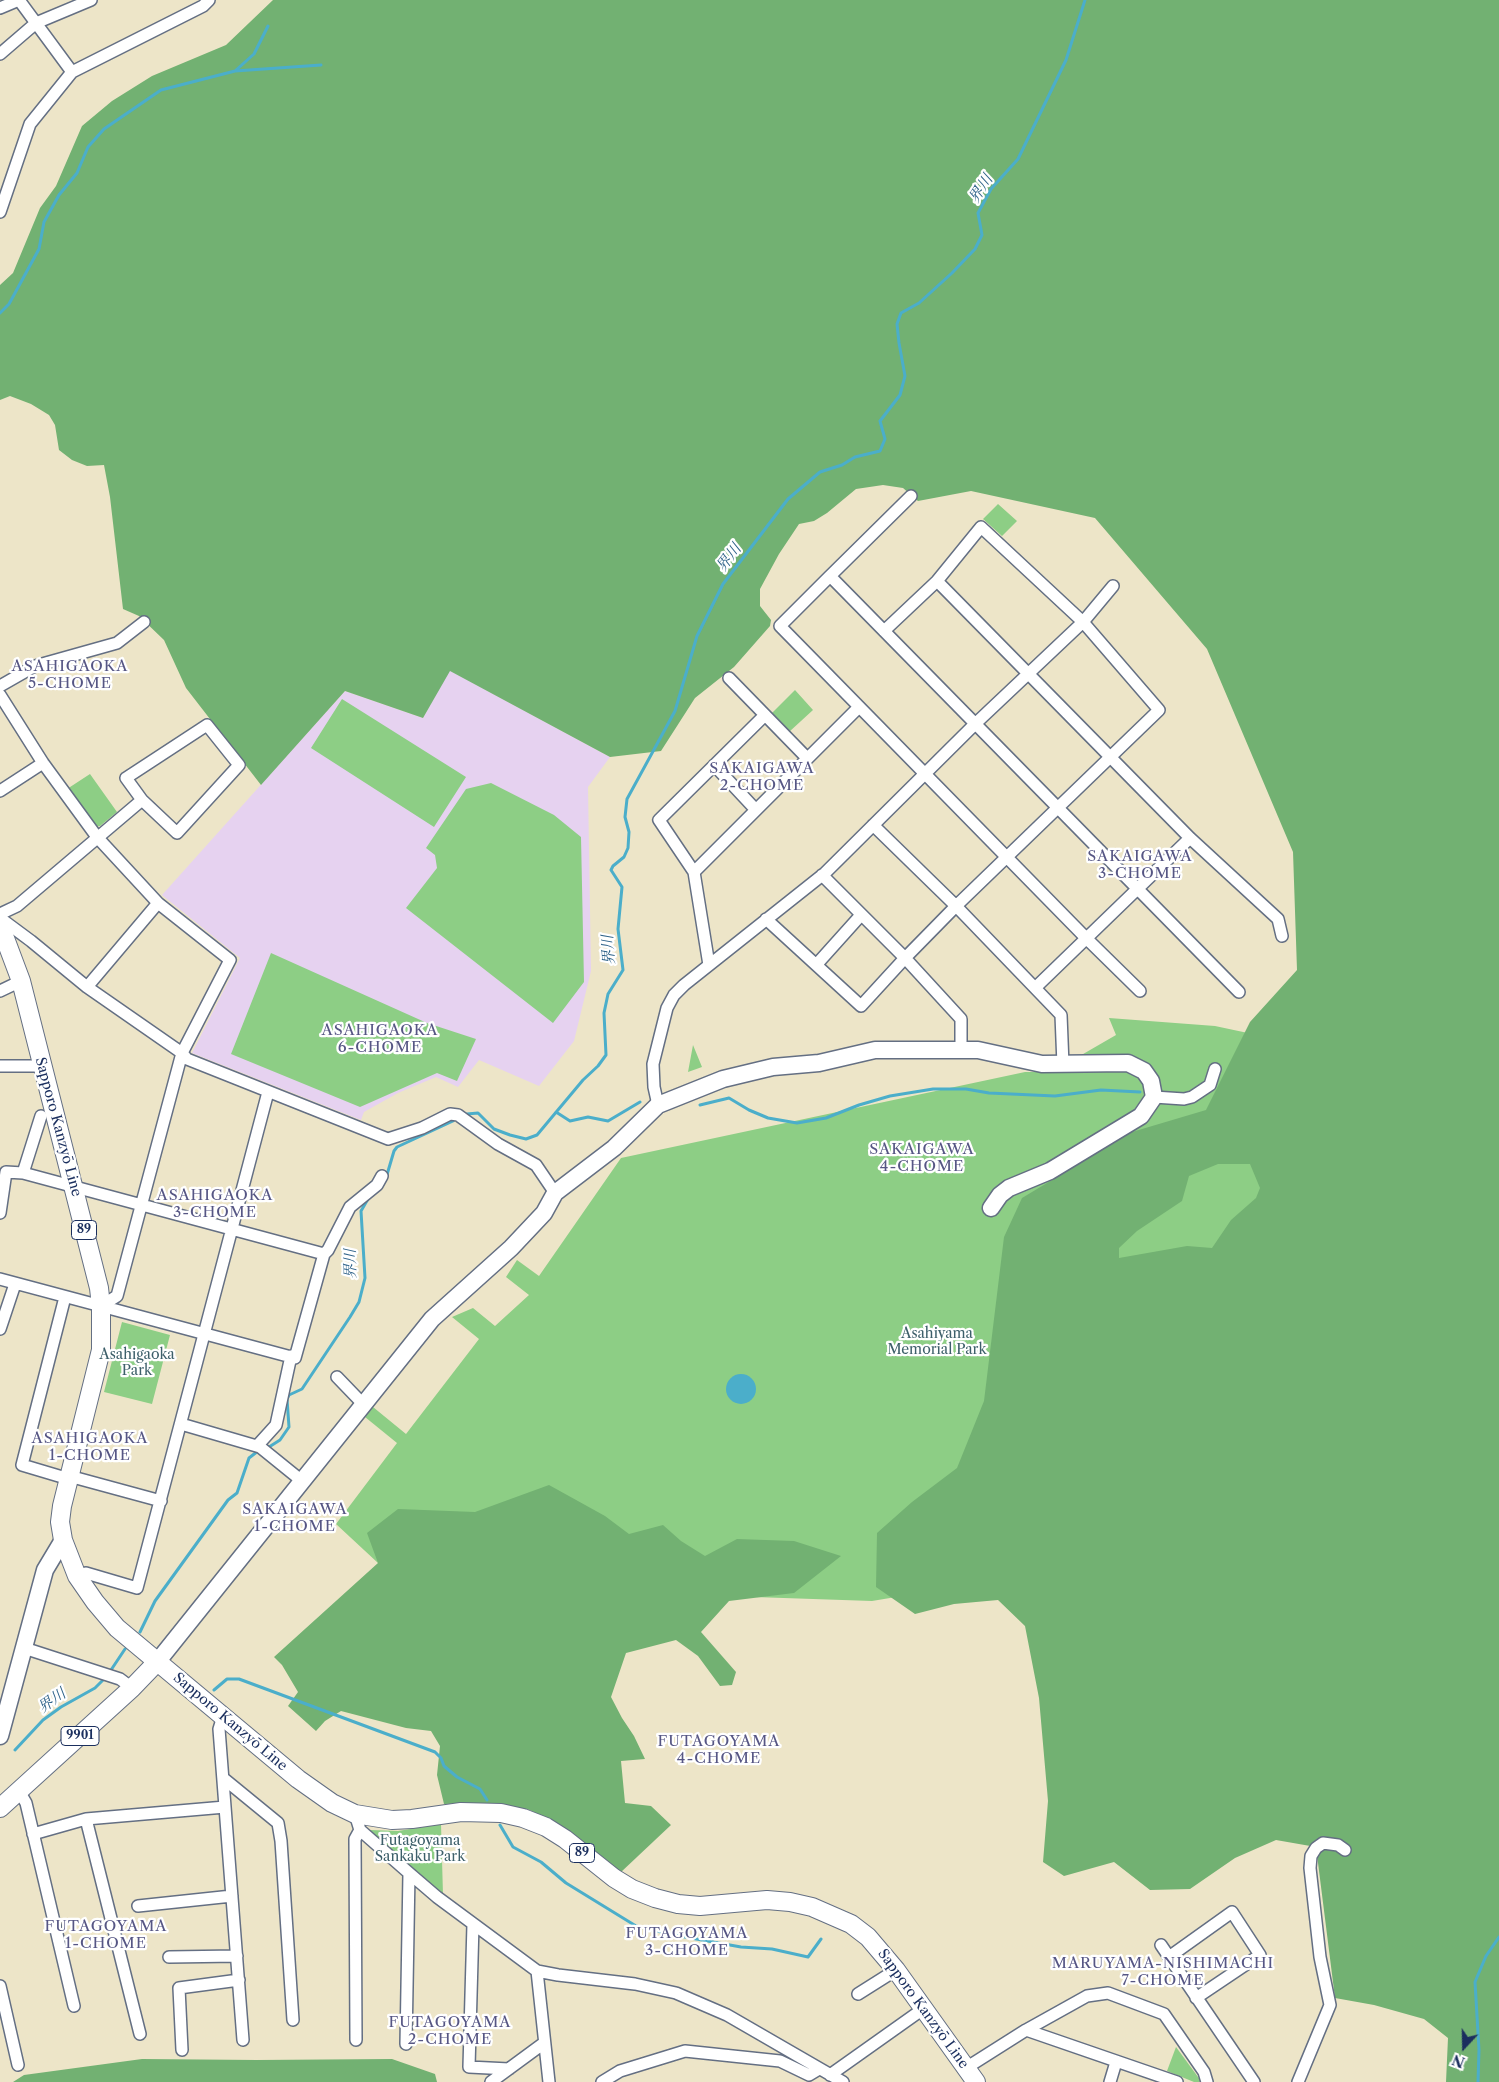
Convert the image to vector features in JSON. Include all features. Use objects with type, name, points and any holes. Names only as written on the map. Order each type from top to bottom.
[{"type":"main road","name":"Sapporo Kanzyō Line","points":[[0,925],[21,981],[99,1288],[101,1350],[62,1506],[60,1522],[63,1540],[77,1576],[95,1602],[117,1628],[314,1792],[358,1822],[479,1811],[523,1818],[546,1827],[626,1885],[655,1898],[678,1904],[700,1906],[767,1900],[790,1902],[833,1915],[851,1924],[868,1937],[896,1970],[971,2075]]},
{"type":"main road","name":"9901","points":[[0,1808],[132,1688],[158,1661]]},
{"type":"street","points":[[0,8],[19,0],[72,72]]},
{"type":"street","points":[[0,54],[36,23],[91,0]]},
{"type":"street","points":[[0,212],[30,124],[72,72],[204,2]]},
{"type":"street","points":[[911,496],[780,626],[1140,991]]},
{"type":"street","points":[[766,919],[861,1006],[956,906],[1158,710],[1083,622],[981,527],[937,581],[884,631]]},
{"type":"street","points":[[830,576],[1239,992]]},
{"type":"street","points":[[937,581],[1190,838],[1278,919],[1282,936]]},
{"type":"street","points":[[658,1105],[654,1087],[653,1064],[667,1008],[674,995],[822,875],[975,724],[1083,622],[1113,586]]},
{"type":"street","points":[[0,686],[35,666],[117,644],[144,622]]},
{"type":"street","points":[[730,678],[807,758]]},
{"type":"street","points":[[0,695],[43,763],[97,837],[158,903],[230,960],[182,1053],[117,1296],[101,1306]]},
{"type":"street","points":[[694,872],[859,707]]},
{"type":"street","points":[[709,965],[694,872],[659,820],[765,714]]},
{"type":"street","points":[[206,725],[239,765],[177,833],[142,800],[126,778],[206,725]]},
{"type":"street","points":[[0,790],[43,763]]},
{"type":"street","points":[[714,766],[756,810]]},
{"type":"street","points":[[0,914],[17,906],[142,800]]},
{"type":"street","points":[[873,825],[956,906],[1061,1015],[1063,1065]]},
{"type":"street","points":[[1035,988],[1190,838]]},
{"type":"street","points":[[822,875],[905,958],[961,1019],[961,1050]]},
{"type":"street","points":[[87,987],[158,903]]},
{"type":"street","points":[[817,964],[861,915]]},
{"type":"street","points":[[0,918],[87,987],[182,1053],[187,1059],[388,1140],[422,1128],[450,1114],[458,1115],[498,1144],[536,1164],[555,1193]]},
{"type":"street","points":[[0,992],[21,981]]},
{"type":"street","points":[[158,1661],[432,1319],[511,1248],[544,1213],[555,1193],[614,1148],[658,1105],[723,1079],[773,1067],[819,1064],[874,1050],[961,1050],[997,1053],[1042,1064],[1128,1063],[1144,1071],[1152,1081],[1154,1097],[1141,1116],[1050,1171],[1009,1188],[1000,1195],[991,1208]]},
{"type":"street","points":[[0,1066],[42,1066]]},
{"type":"street","points":[[1154,1097],[1184,1099],[1192,1097],[1210,1085],[1215,1069]]},
{"type":"street","points":[[77,1576],[86,1573],[137,1588],[268,1092]]},
{"type":"street","points":[[23,1173],[41,1116]]},
{"type":"street","points":[[0,1213],[6,1172],[23,1173],[324,1254]]},
{"type":"street","points":[[0,1280],[295,1358],[324,1254],[328,1250],[350,1207],[377,1185],[382,1176]]},
{"type":"street","points":[[0,1329],[16,1284]]},
{"type":"street","points":[[65,1297],[22,1465],[161,1501]]},
{"type":"street","points":[[257,1446],[276,1425],[291,1356]]},
{"type":"street","points":[[337,1377],[364,1404]]},
{"type":"street","points":[[181,1424],[257,1446],[302,1481]]},
{"type":"street","points":[[0,1735],[45,1570],[63,1540]]},
{"type":"street","points":[[24,1648],[120,1678],[132,1688]]},
{"type":"street","points":[[223,1716],[220,1729],[223,1778],[243,2040]]},
{"type":"street","points":[[223,1778],[278,1822],[281,1841],[293,2020]]},
{"type":"street","points":[[19,1791],[26,1803],[74,2006]]},
{"type":"street","points":[[33,1834],[86,1819],[225,1807]]},
{"type":"street","points":[[86,1819],[140,2034]]},
{"type":"street","points":[[358,1822],[408,1873],[537,1971],[635,1984],[676,1993],[727,2015],[843,2082]]},
{"type":"street","points":[[356,2040],[355,1839],[358,1822]]},
{"type":"street","points":[[1298,2082],[1330,2005],[1320,1957],[1310,1868],[1312,1856],[1316,1848],[1323,1843],[1338,1845],[1345,1850]]},
{"type":"street","points":[[406,2044],[408,1873]]},
{"type":"street","points":[[138,1906],[232,1896]]},
{"type":"street","points":[[1169,1957],[1232,1912],[1260,1955],[1196,1998]]},
{"type":"street","points":[[473,1924],[470,2067],[509,2069]]},
{"type":"street","points":[[1161,1945],[1254,2082]]},
{"type":"street","points":[[169,1957],[237,1956]]},
{"type":"street","points":[[858,1994],[896,1970]]},
{"type":"street","points":[[537,1971],[549,2082]]},
{"type":"street","points":[[182,2050],[179,1988],[238,1980]]},
{"type":"street","points":[[0,1986],[18,2065]]},
{"type":"street","points":[[971,2075],[1026,2030],[1088,1996],[1108,1993],[1164,2014],[1204,2072],[1207,2082]]},
{"type":"street","points":[[830,2075],[924,2009]]},
{"type":"street","points":[[1026,2030],[1177,2082]]},
{"type":"street","points":[[491,2082],[544,2043]]},
{"type":"street","points":[[602,2082],[620,2071],[685,2051],[780,2061],[809,2076],[819,2069]]},
{"type":"street","points":[[1110,2082],[1116,2062]]},
{"type":"shaded area","points":[[449,670],[610,757],[588,787],[591,971],[574,1041],[539,1086],[479,1060],[458,1087],[436,1077],[398,1093],[364,1112],[361,1120],[192,1053],[240,958],[162,895],[345,691],[423,718]]},
{"type":"green space","points":[[273,0],[1499,0],[1499,2082],[1446,2082],[1448,2038],[1424,2019],[1374,2005],[1335,1998],[1316,1847],[1276,1840],[1235,1858],[1190,1889],[1150,1890],[1114,1862],[1064,1876],[1043,1862],[1048,1801],[1039,1698],[1025,1626],[998,1600],[954,1604],[915,1614],[876,1587],[877,1533],[912,1502],[957,1468],[984,1401],[1004,1237],[1022,1198],[1132,1132],[1206,1110],[1250,1022],[1297,970],[1293,852],[1207,649],[1095,518],[971,491],[918,501],[903,488],[883,485],[856,489],[827,513],[814,521],[799,524],[779,554],[760,589],[760,606],[771,620],[770,626],[734,667],[695,698],[661,751],[610,757],[450,671],[423,718],[345,691],[261,785],[186,688],[164,640],[139,616],[123,609],[110,497],[104,465],[87,466],[72,460],[59,450],[55,425],[49,415],[31,404],[10,396],[0,400],[0,285],[13,273],[40,208],[56,186],[82,126],[112,101],[152,76],[226,45]],"holes":[[[1218,1164],[1250,1164],[1260,1188],[1256,1198],[1231,1220],[1212,1248],[1187,1246],[1119,1258],[1119,1248],[1137,1231],[1182,1201],[1189,1176]]]},
{"type":"green space","points":[[998,504],[1017,521],[1002,536],[983,519]]},
{"type":"green space","points":[[795,690],[813,710],[789,732],[772,713]]},
{"type":"green space","points":[[342,699],[466,777],[434,827],[311,748]]},
{"type":"green space","points":[[90,774],[117,812],[100,826],[94,827],[67,789]]},
{"type":"green space","points":[[491,783],[554,815],[581,837],[584,982],[553,1023],[406,908],[437,868],[435,855],[426,848],[466,789]]},
{"type":"green space","points":[[271,953],[427,1023],[476,1039],[457,1081],[437,1073],[360,1107],[231,1054]]},
{"type":"green space","name":"Asahiyama Memorial Park","points":[[1109,1018],[1215,1026],[1262,1036],[1432,1039],[992,1581],[872,1601],[666,1594],[378,1563],[336,1524],[397,1443],[365,1417],[373,1407],[406,1434],[479,1339],[452,1317],[473,1308],[495,1326],[529,1295],[506,1277],[517,1260],[539,1276],[621,1158],[1025,1072],[1052,1072],[1116,1035]]},
{"type":"green space","points":[[693,1045],[702,1067],[688,1072]]},
{"type":"green space","name":"Asahigaoka Park","points":[[122,1322],[170,1335],[152,1404],[104,1392]]},
{"type":"green space","points":[[549,1485],[605,1516],[629,1534],[663,1525],[681,1541],[705,1556],[737,1539],[794,1541],[841,1556],[794,1593],[729,1601],[701,1632],[736,1672],[732,1685],[720,1686],[698,1656],[676,1640],[626,1653],[611,1697],[645,1759],[621,1761],[625,1803],[651,1806],[671,1825],[620,1873],[565,1829],[530,1810],[485,1803],[444,1804],[437,1775],[440,1746],[431,1731],[406,1728],[341,1711],[325,1721],[316,1731],[288,1706],[298,1692],[282,1665],[274,1657],[378,1563],[367,1533],[398,1509],[475,1512]]},
{"type":"green space","name":"Futagoyama Sankaku Park","points":[[441,1824],[443,1895],[369,1833],[370,1830],[398,1831]]},
{"type":"green space","points":[[1176,2047],[1200,2082],[1194,2082],[1167,2071]]},
{"type":"green space","points":[[142,2059],[392,2059],[435,2074],[437,2082],[13,2082],[24,2075]]},
{"type":"water","points":[[741,1374],[752,1378],[756,1389],[752,1400],[741,1404],[730,1400],[726,1389],[730,1378]]},
{"type":"waterway","name":"界川","points":[[467,1114],[478,1113],[494,1129],[510,1135],[526,1139],[537,1135],[606,1055],[604,1013],[608,994],[623,970],[618,929],[622,887],[611,870],[624,857],[628,848],[629,832],[625,817],[627,799],[675,711],[697,636],[723,584],[788,499],[820,472],[842,465],[855,457],[880,451],[885,439],[880,421],[900,395],[905,376],[897,324],[901,313],[919,303],[975,249],[982,235],[978,213],[991,189],[1018,159],[1066,60],[1085,0]]},
{"type":"waterway","points":[[0,313],[9,304],[39,249],[44,222],[59,195],[77,173],[88,147],[104,129],[161,90],[235,71],[254,54],[268,26]]},
{"type":"waterway","points":[[235,71],[321,65]]},
{"type":"waterway","points":[[700,1105],[729,1098],[749,1110],[768,1118],[797,1123],[826,1118],[859,1105],[890,1096],[933,1089],[966,1089],[989,1093],[1055,1096],[1101,1090],[1140,1092]]},
{"type":"waterway","points":[[556,1112],[570,1121],[588,1117],[608,1121],[640,1102]]},
{"type":"waterway","name":"界川","points":[[386,1178],[397,1147],[453,1121]]},
{"type":"waterway","name":"界川","points":[[269,1447],[280,1440],[289,1427],[287,1399],[289,1395],[302,1389],[359,1302],[365,1278],[361,1211],[368,1199]]},
{"type":"waterway","name":"界川","points":[[140,1632],[155,1601],[228,1500],[237,1493],[249,1458],[258,1451]]},
{"type":"waterway","name":"界川","points":[[111,1670],[125,1649]]},
{"type":"waterway","name":"界川","points":[[15,1750],[43,1720],[61,1707],[95,1688],[106,1677]]},
{"type":"waterway","points":[[214,1690],[227,1679],[239,1679],[435,1752],[441,1758],[444,1766],[457,1777],[480,1789],[487,1800]]},
{"type":"waterway","points":[[500,1825],[513,1847],[541,1862],[566,1883],[636,1926],[674,1935],[741,1947],[772,1949],[808,1957],[821,1939]]},
{"type":"waterway","points":[[1478,2082],[1479,2050],[1475,1982],[1486,1956],[1499,1937]]},
{"type":"district","name":"ASAHIGAOKA 5-CHOME","points":[[70,676]]},
{"type":"district","name":"SAKAIGAWA 2-CHOME","points":[[762,778]]},
{"type":"district","name":"SAKAIGAWA 3-CHOME","points":[[1140,866]]},
{"type":"district","name":"ASAHIGAOKA 6-CHOME","points":[[380,1040]]},
{"type":"district","name":"SAKAIGAWA 4-CHOME","points":[[922,1158]]},
{"type":"district","name":"ASAHIGAOKA 3-CHOME","points":[[215,1204]]},
{"type":"district","name":"ASAHIGAOKA 1-CHOME","points":[[90,1448]]},
{"type":"district","name":"SAKAIGAWA 1-CHOME","points":[[295,1518]]},
{"type":"district","name":"FUTAGOYAMA 4-CHOME","points":[[719,1750]]},
{"type":"district","name":"FUTAGOYAMA 1-CHOME","points":[[106,1936]]},
{"type":"district","name":"FUTAGOYAMA 3-CHOME","points":[[687,1942]]},
{"type":"district","name":"MARUYAMA-NISHIMACHI 7-CHOME","points":[[1163,1972]]},
{"type":"district","name":"FUTAGOYAMA 2-CHOME","points":[[450,2032]]}]
